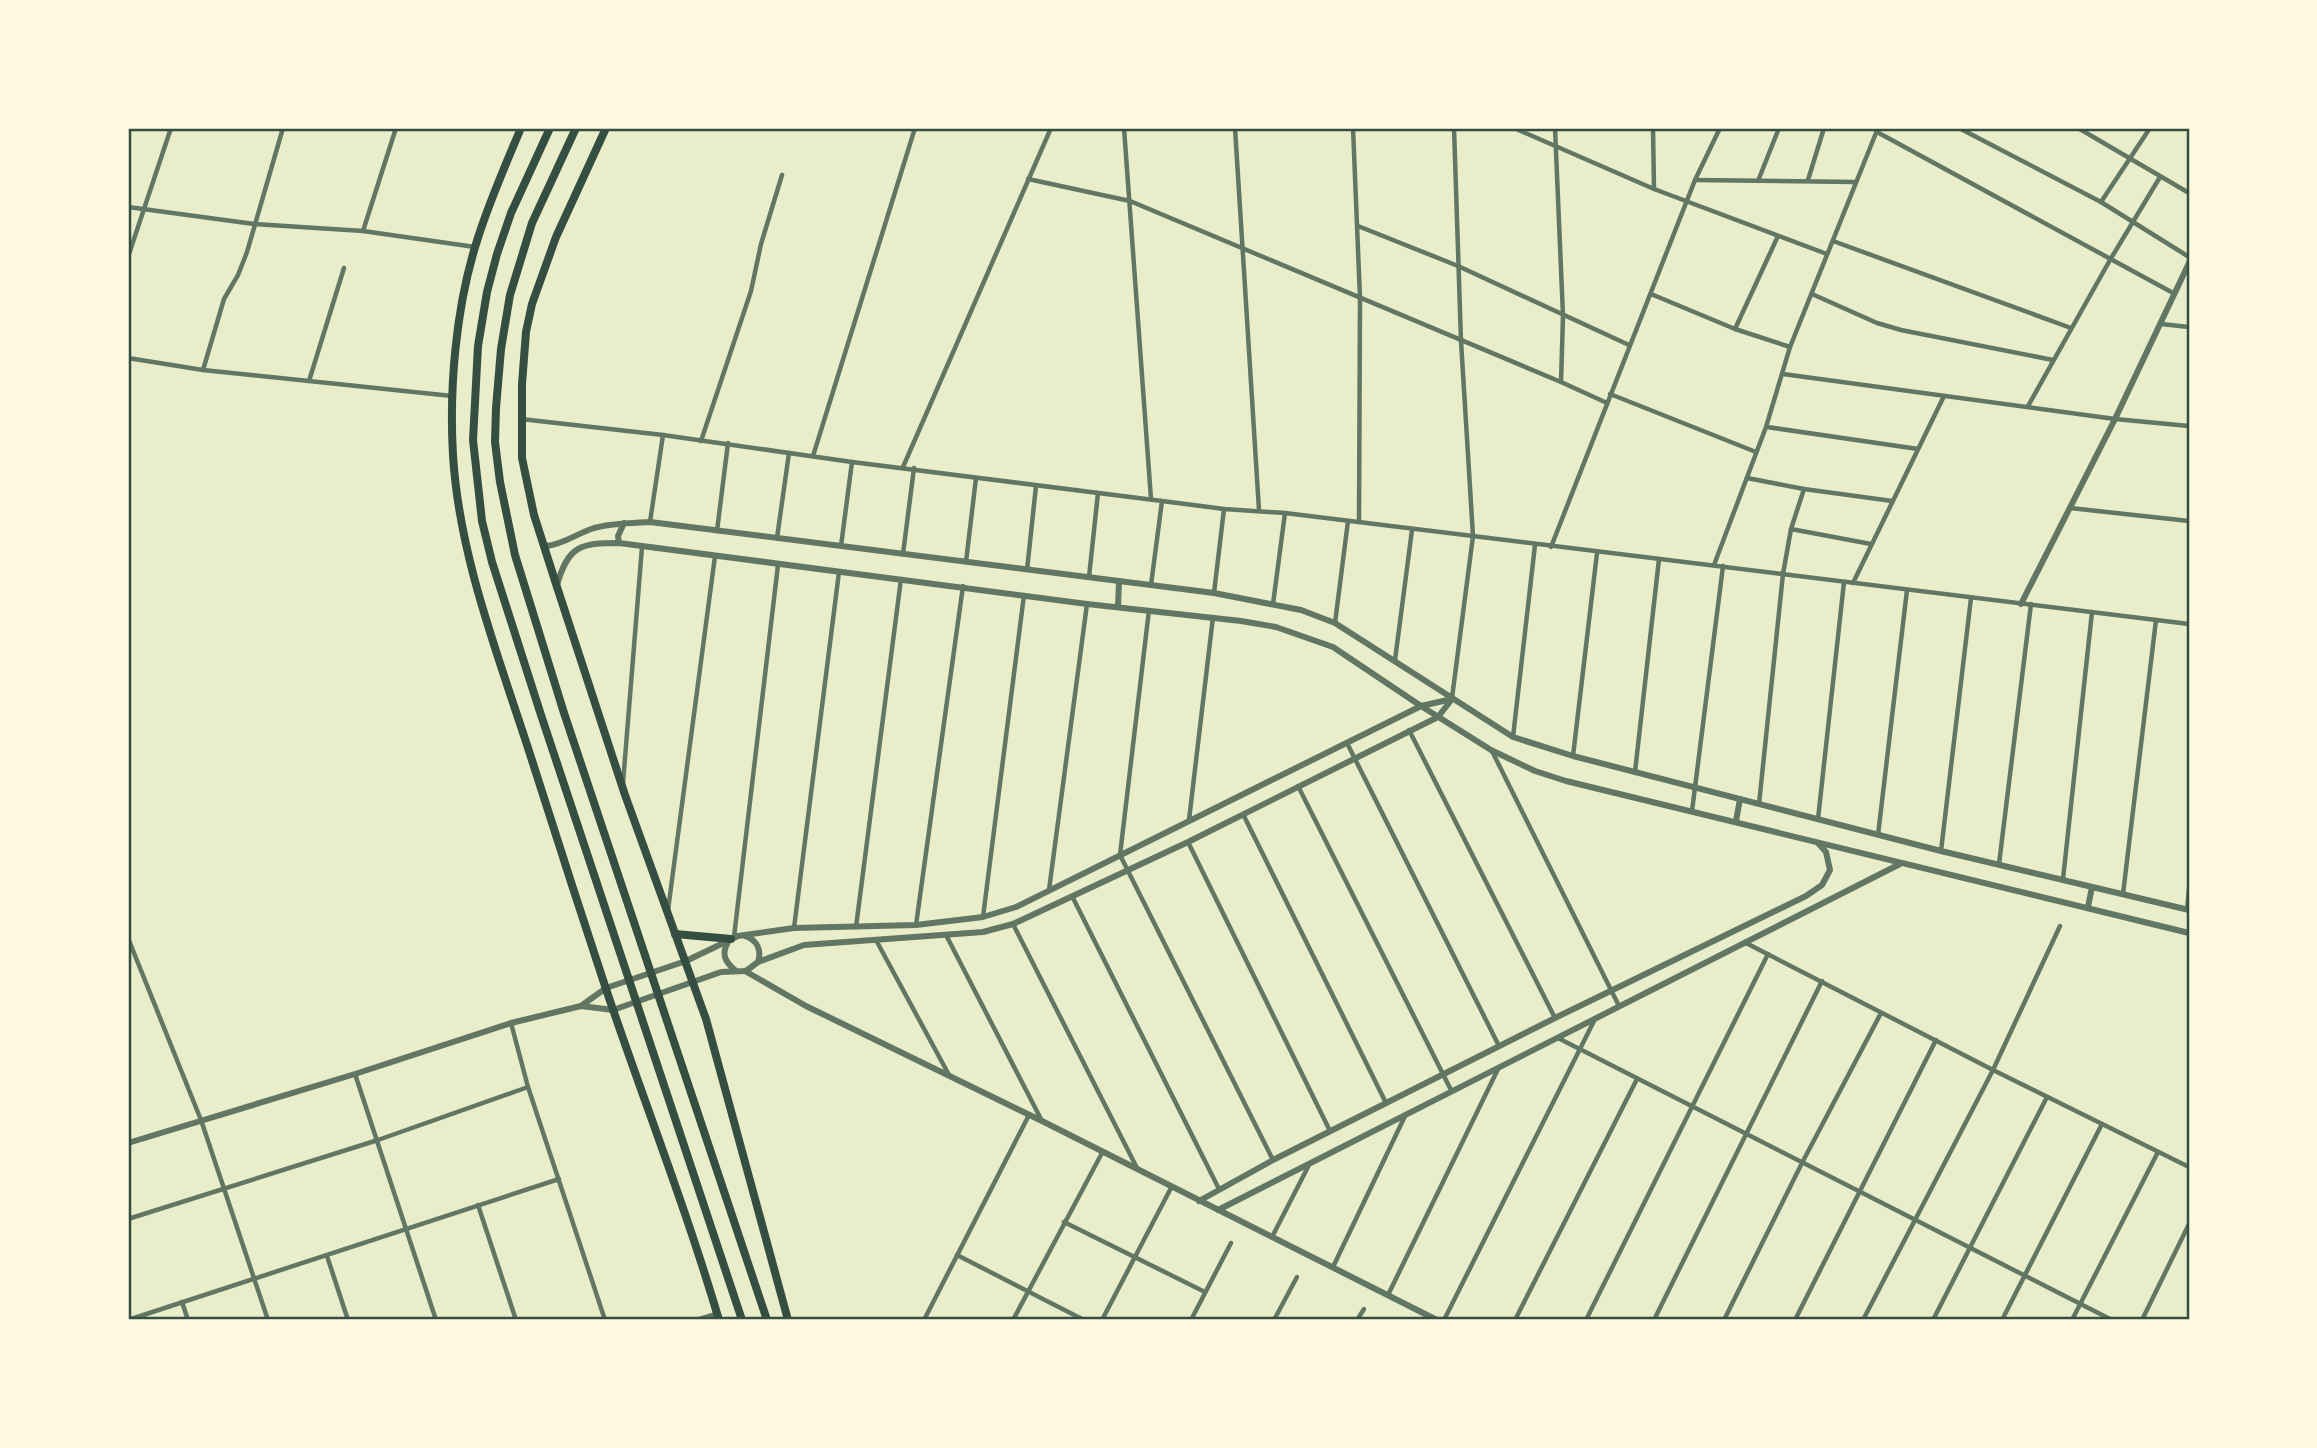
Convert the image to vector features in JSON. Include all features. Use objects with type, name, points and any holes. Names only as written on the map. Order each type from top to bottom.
[{"type":"main road","points":[[521,128],[487,211],[464,290],[453,396],[453,457],[462,525],[471,568],[613,1010],[718,1317]]},
{"type":"main road","points":[[550,128],[511,213],[487,292],[478,346],[472,440],[482,521],[492,562],[619,953],[742,1320]]},
{"type":"main road","points":[[576,128],[532,223],[519,262],[501,349],[495,442],[500,482],[515,555],[564,713],[767,1320]]},
{"type":"main road","points":[[606,128],[556,237],[532,304],[526,332],[520,419],[522,458],[542,542],[623,788],[694,982],[788,1320]]},
{"type":"main road","points":[[675,934],[731,939]]},
{"type":"street","points":[[128,257],[171,128]]},
{"type":"street","points":[[202,370],[224,299],[238,275],[283,128]]},
{"type":"street","points":[[363,231],[396,128]]},
{"type":"street","points":[[813,456],[915,128]]},
{"type":"street","points":[[903,467],[1051,128]]},
{"type":"street","points":[[1124,128],[1151,499]]},
{"type":"street","points":[[1235,128],[1259,510]]},
{"type":"street","points":[[1353,128],[1360,298],[1359,522]]},
{"type":"street","points":[[744,971],[758,962],[804,945],[983,932],[1013,924],[1188,842],[1438,717],[1452,699],[1473,536],[1461,341],[1454,128]]},
{"type":"street","points":[[1514,128],[1654,189],[1828,254]]},
{"type":"street","points":[[1555,128],[1563,316],[1561,382]]},
{"type":"street","points":[[1653,128],[1654,189]]},
{"type":"street","points":[[1551,547],[1695,180],[1720,128]]},
{"type":"street","points":[[1758,181],[1779,128]]},
{"type":"street","points":[[1808,180],[1824,128]]},
{"type":"street","points":[[1959,128],[2101,202],[2189,257]]},
{"type":"street","points":[[2078,128],[2189,193]]},
{"type":"street","points":[[2101,202],[2150,128]]},
{"type":"street","points":[[1714,565],[1766,427],[1790,347],[1878,130],[2175,294]]},
{"type":"street","points":[[701,441],[751,291],[761,244],[782,175]]},
{"type":"street","points":[[2028,406],[2160,177]]},
{"type":"street","points":[[1028,179],[1130,201],[1607,403]]},
{"type":"street","points":[[1695,180],[1856,182]]},
{"type":"street","points":[[128,207],[254,224],[363,231],[475,247]]},
{"type":"street","points":[[1358,226],[1458,266],[1629,345]]},
{"type":"street","points":[[1735,329],[1778,236]]},
{"type":"street","points":[[1833,241],[2071,328]]},
{"type":"street","points":[[2021,604],[2115,419],[2189,263]]},
{"type":"street","points":[[309,382],[344,268]]},
{"type":"street","points":[[1651,294],[1735,329],[1790,347]]},
{"type":"street","points":[[1812,294],[1877,323],[1901,330],[2053,360]]},
{"type":"street","points":[[2161,324],[2189,327]]},
{"type":"street","points":[[128,358],[202,370],[453,396]]},
{"type":"street","points":[[1783,374],[2115,419],[2189,426]]},
{"type":"street","points":[[1610,394],[1756,452]]},
{"type":"street","points":[[1853,583],[1944,396]]},
{"type":"street","points":[[520,419],[728,443],[1036,486],[1224,509],[1285,513],[2189,624]]},
{"type":"street","points":[[1766,427],[1918,449]]},
{"type":"street","points":[[650,523],[663,435]]},
{"type":"street","points":[[717,531],[728,443]]},
{"type":"street","points":[[777,538],[789,453]]},
{"type":"street","points":[[841,546],[852,462]]},
{"type":"street","points":[[903,554],[914,468]]},
{"type":"street","points":[[966,562],[976,478]]},
{"type":"street","points":[[1747,478],[1892,501]]},
{"type":"street","points":[[1027,570],[1036,486]]},
{"type":"street","points":[[1759,804],[1783,574],[1791,529],[1804,489]]},
{"type":"street","points":[[1089,578],[1098,493]]},
{"type":"street","points":[[1151,585],[1162,501]]},
{"type":"street","points":[[2070,508],[2189,521]]},
{"type":"street","points":[[1213,593],[1224,509]]},
{"type":"street","points":[[1273,604],[1285,513]]},
{"type":"street","points":[[1335,623],[1348,521]]},
{"type":"street","points":[[619,543],[618,536],[624,523]]},
{"type":"street","points":[[542,542],[547,546],[555,545],[592,529],[624,523],[650,523],[1213,593],[1273,604],[1301,610],[1335,623],[1513,737],[1573,756],[1941,851],[2188,910],[2189,888]]},
{"type":"street","points":[[1791,529],[1871,544]]},
{"type":"street","points":[[1395,660],[1412,530]]},
{"type":"street","points":[[557,587],[569,554],[579,547],[595,543],[619,543],[1276,627],[1333,646],[1438,717],[1522,766],[1555,777],[1901,864],[2189,933]]},
{"type":"street","points":[[1513,737],[1535,545]]},
{"type":"street","points":[[623,788],[642,547]]},
{"type":"street","points":[[1573,756],[1597,553]]},
{"type":"street","points":[[667,914],[715,556]]},
{"type":"street","points":[[1635,772],[1659,559]]},
{"type":"street","points":[[735,970],[725,960],[725,947],[731,939],[778,565]]},
{"type":"street","points":[[1692,811],[1723,566]]},
{"type":"street","points":[[794,928],[839,572]]},
{"type":"street","points":[[856,928],[901,579]]},
{"type":"street","points":[[1118,607],[1119,581]]},
{"type":"street","points":[[1818,819],[1844,582]]},
{"type":"street","points":[[916,925],[963,586]]},
{"type":"street","points":[[1878,835],[1907,590]]},
{"type":"street","points":[[983,917],[1024,594]]},
{"type":"street","points":[[1941,851],[1971,598]]},
{"type":"street","points":[[1049,890],[1087,604]]},
{"type":"street","points":[[2000,864],[2031,604]]},
{"type":"street","points":[[1149,611],[1120,855],[1273,1160]]},
{"type":"street","points":[[2063,879],[2092,612]]},
{"type":"street","points":[[1189,821],[1213,617]]},
{"type":"street","points":[[2123,894],[2156,620]]},
{"type":"street","points":[[581,1006],[606,988],[686,961],[731,939],[757,932],[794,928],[916,925],[983,917],[1016,907],[1421,706],[1452,699]]},
{"type":"street","points":[[1409,730],[1555,1018]]},
{"type":"street","points":[[1347,743],[1500,1046]]},
{"type":"street","points":[[1491,750],[1619,1006]]},
{"type":"street","points":[[1298,786],[1451,1090]]},
{"type":"street","points":[[1736,821],[1740,799]]},
{"type":"street","points":[[1243,813],[1386,1103]]},
{"type":"street","points":[[1188,842],[1330,1131]]},
{"type":"street","points":[[1199,1201],[1330,1131],[1814,891],[1822,885],[1830,870],[1826,852],[1818,843]]},
{"type":"street","points":[[1218,1210],[1901,864]]},
{"type":"street","points":[[2088,907],[2092,887]]},
{"type":"street","points":[[1072,896],[1219,1189]]},
{"type":"street","points":[[1013,924],[1137,1169]]},
{"type":"street","points":[[1863,1320],[1993,1070],[2060,926]]},
{"type":"street","points":[[946,935],[1042,1121]]},
{"type":"street","points":[[746,936],[757,945],[760,953],[758,962]]},
{"type":"street","points":[[128,938],[201,1120],[268,1320]]},
{"type":"street","points":[[876,940],[950,1076]]},
{"type":"street","points":[[1746,943],[2189,1167]]},
{"type":"street","points":[[1586,1320],[1768,954]]},
{"type":"street","points":[[128,1143],[511,1023],[581,1006],[613,1010],[721,972],[744,971],[806,1006],[1042,1121],[1437,1320]]},
{"type":"street","points":[[1654,1320],[1822,981]]},
{"type":"street","points":[[1724,1320],[1881,1013]]},
{"type":"street","points":[[1444,1320],[1595,1019]]},
{"type":"street","points":[[511,1023],[528,1087],[605,1320]]},
{"type":"street","points":[[1558,1038],[2112,1320]]},
{"type":"street","points":[[1795,1320],[1936,1040]]},
{"type":"street","points":[[1388,1295],[1500,1066]]},
{"type":"street","points":[[355,1074],[436,1320]]},
{"type":"street","points":[[1515,1320],[1637,1079]]},
{"type":"street","points":[[128,1219],[378,1140],[528,1087]]},
{"type":"street","points":[[1933,1320],[2047,1097]]},
{"type":"street","points":[[924,1320],[1029,1115]]},
{"type":"street","points":[[1333,1268],[1405,1115]]},
{"type":"street","points":[[2002,1320],[2102,1124]]},
{"type":"street","points":[[2072,1320],[2158,1152]]},
{"type":"street","points":[[1013,1320],[1102,1153]]},
{"type":"street","points":[[1272,1237],[1310,1163]]},
{"type":"street","points":[[128,1320],[559,1179]]},
{"type":"street","points":[[1102,1320],[1171,1188]]},
{"type":"street","points":[[478,1205],[516,1320]]},
{"type":"street","points":[[1064,1222],[1205,1292]]},
{"type":"street","points":[[2142,1320],[2189,1224]]},
{"type":"street","points":[[1191,1320],[1231,1243]]},
{"type":"street","points":[[957,1255],[1084,1320]]},
{"type":"street","points":[[327,1256],[348,1320]]},
{"type":"street","points":[[1274,1320],[1297,1277]]},
{"type":"street","points":[[181,1302],[188,1320]]},
{"type":"street","points":[[1357,1320],[1364,1309]]},
{"type":"street","points":[[696,1320],[718,1317]]}]
